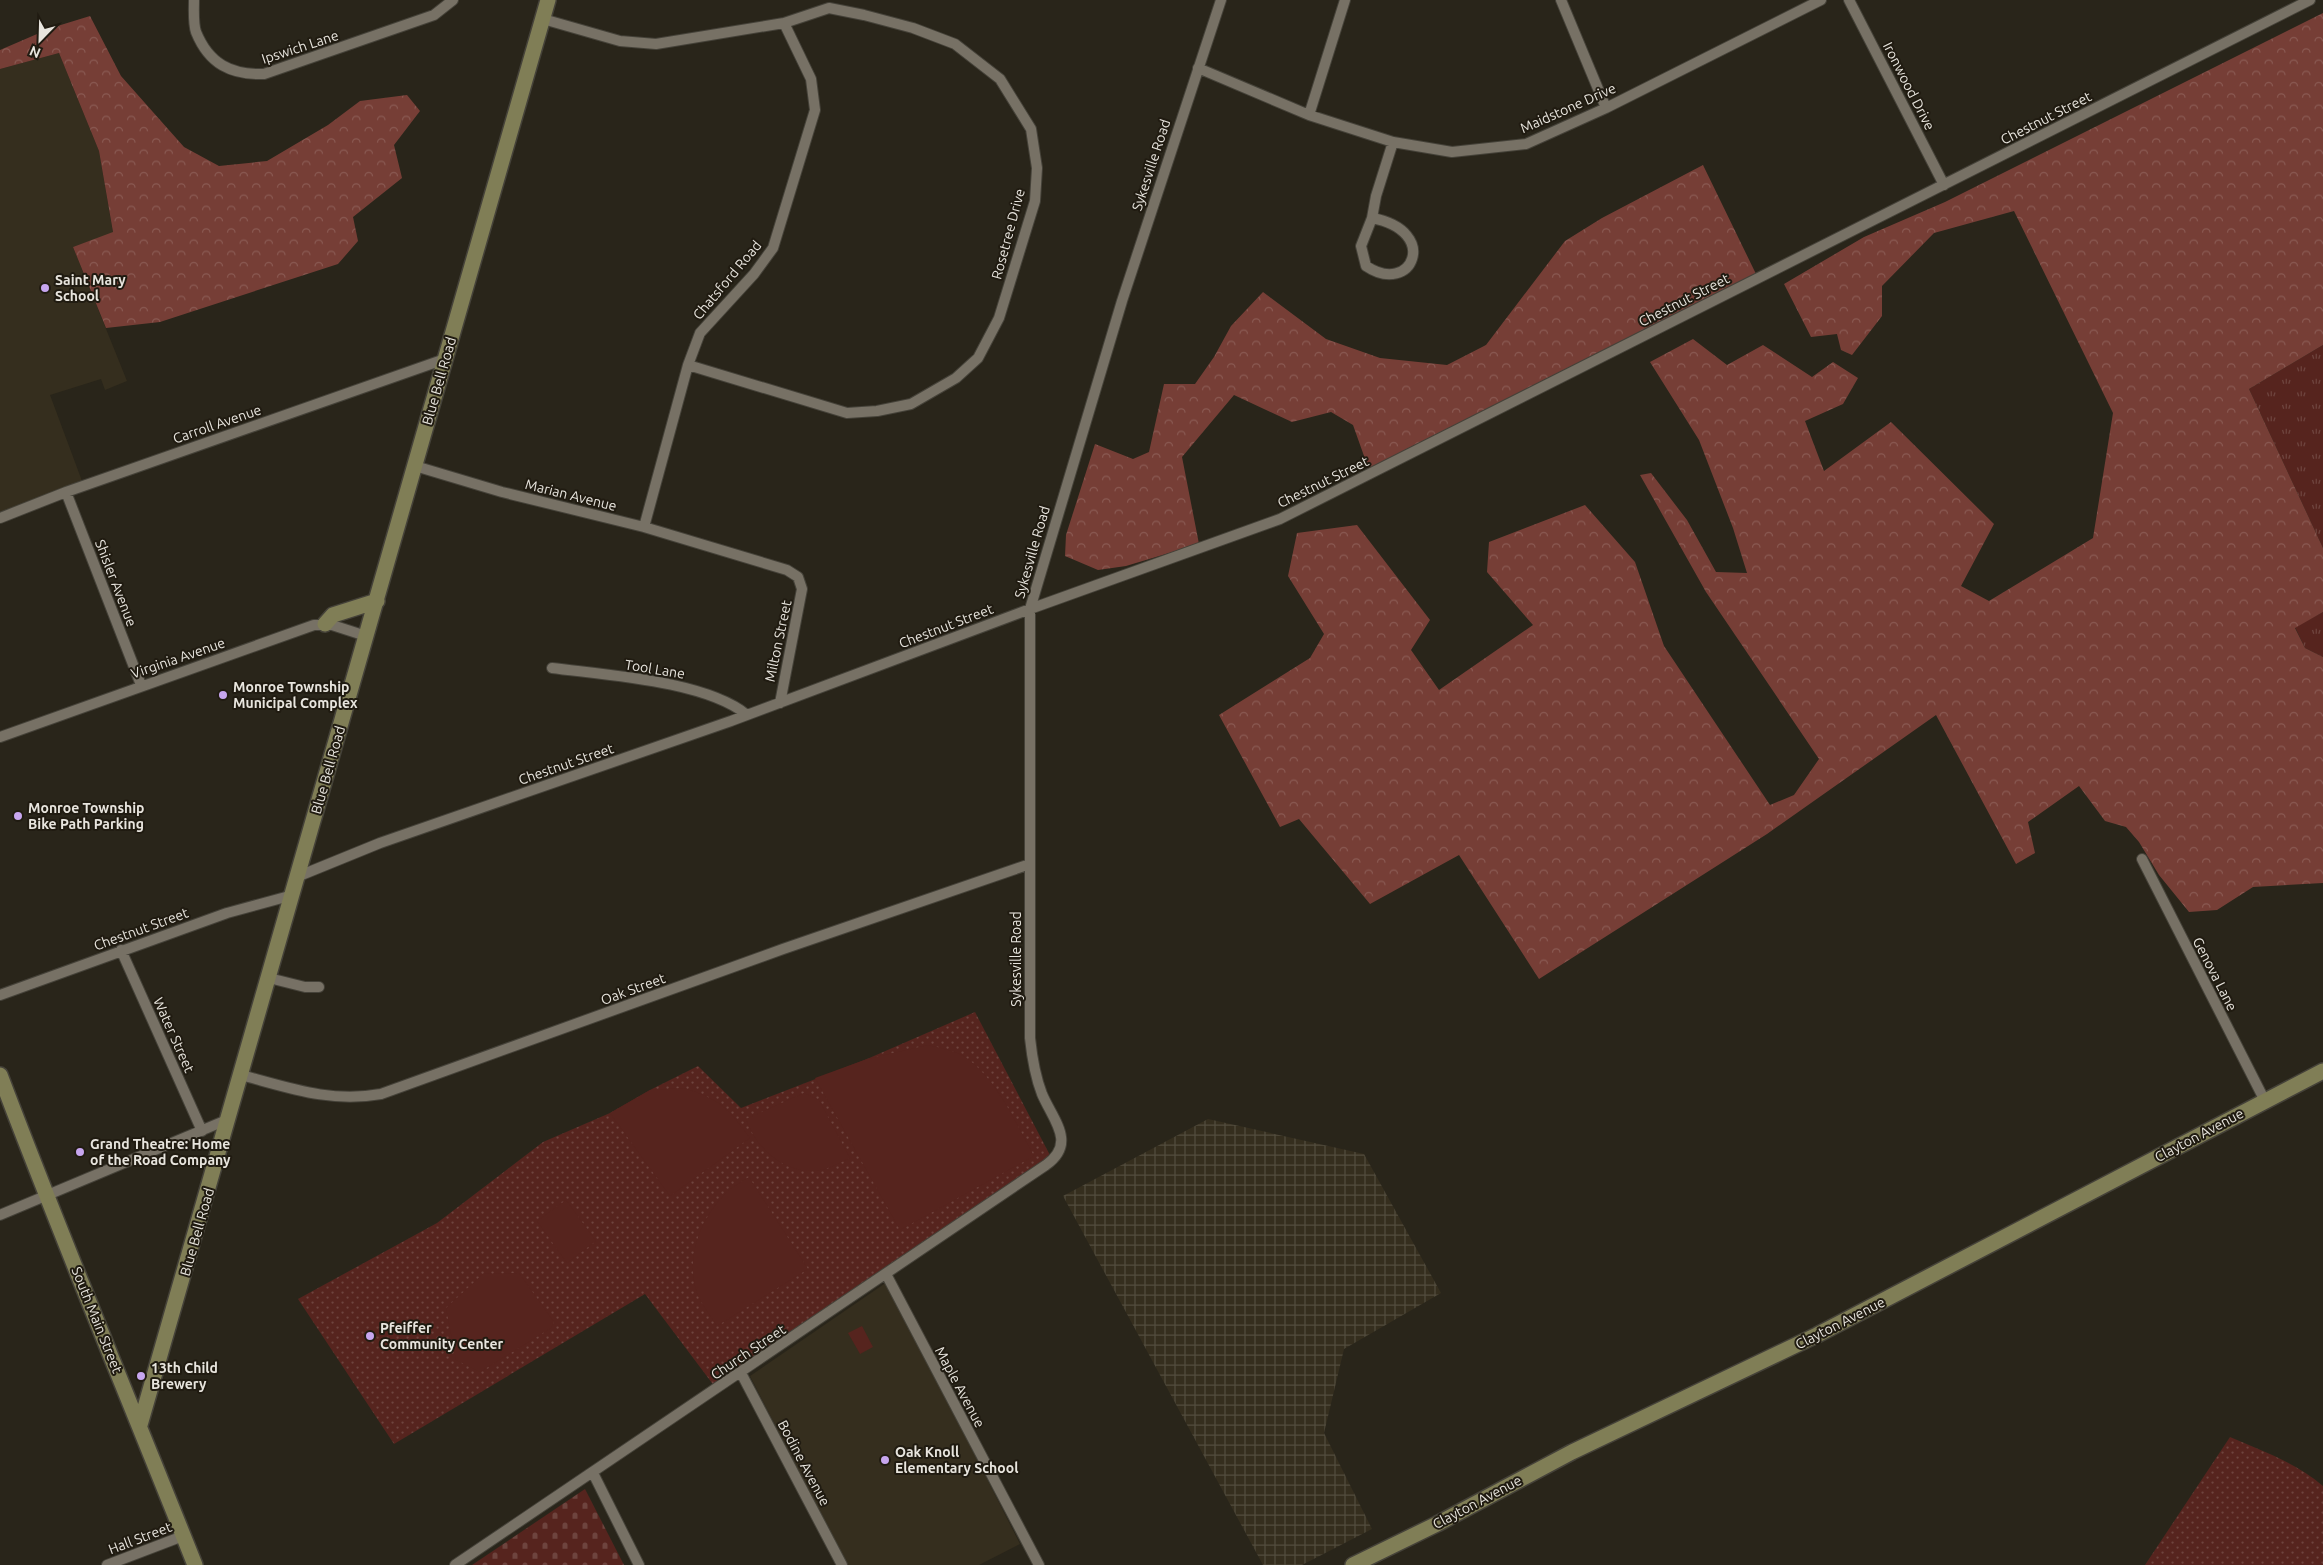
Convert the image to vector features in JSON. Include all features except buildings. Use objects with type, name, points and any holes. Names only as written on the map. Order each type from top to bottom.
[{"type":"street","name":"Ipswich Lane","points":[[194,0],[196,30],[212,59],[242,75],[264,74],[434,15],[453,0]]},
{"type":"street","name":"Blue Bell Road","points":[[140,1425],[299,876],[548,0]]},
{"type":"street","name":"Sykesville Road","points":[[1055,1159],[1061,1147],[1061,1134],[1036,1076],[1030,1038],[1030,609],[1122,301],[1221,0]]},
{"type":"street","points":[[1309,115],[1345,0]]},
{"type":"street","points":[[1561,0],[1606,108]]},
{"type":"street","name":"Maidstone Drive","points":[[1198,68],[1309,115],[1393,142],[1452,152],[1526,144],[1606,108],[1821,0]]},
{"type":"street","name":"Ironwood Drive","points":[[1848,0],[1944,185]]},
{"type":"street","name":"Chestnut Street","points":[[299,876],[380,843],[780,703],[1030,609],[1192,552],[1287,516],[2310,0]]},
{"type":"street","name":"Rosetree Drive","points":[[543,19],[620,41],[656,44],[784,24],[829,8],[913,28],[954,44],[1000,79],[1031,129],[1037,168],[1035,200],[999,318],[978,358],[956,378],[911,404],[878,411],[847,413],[688,366]]},
{"type":"street","name":"Chatsford Road","points":[[644,527],[688,366],[700,333],[754,274],[773,248],[815,110],[811,79],[784,24]]},
{"type":"street","points":[[1372,218],[1394,224],[1404,230],[1411,238],[1414,248],[1412,256],[1406,268],[1396,275],[1384,276],[1366,266],[1361,246],[1372,218],[1376,196],[1393,142]]},
{"type":"street","name":"Carroll Avenue","points":[[0,518],[66,492],[445,359]]},
{"type":"street","name":"Marian Avenue","points":[[415,466],[502,492],[644,527],[721,550]]},
{"type":"street","name":"Shisler Avenue","points":[[66,492],[141,685]]},
{"type":"street","name":"Milton Street","points":[[721,550],[775,565],[798,577],[802,589],[780,703]]},
{"type":"street","points":[[326,624],[332,615],[376,601]]},
{"type":"street","name":"Virginia Avenue","points":[[0,737],[141,685],[314,625],[326,624],[366,636]]},
{"type":"street","name":"Tool Lane","points":[[552,668],[690,689],[733,703],[746,714]]},
{"type":"street","name":"Genova Lane","points":[[2142,859],[2265,1101]]},
{"type":"street","name":"Oak Street","points":[[241,1075],[332,1098],[359,1098],[381,1094],[469,1064],[783,949],[1030,864]]},
{"type":"street","name":"Chestnut Street","points":[[0,996],[121,950],[227,913],[293,895]]},
{"type":"street","name":"Water Street","points":[[121,950],[202,1131]]},
{"type":"street","points":[[269,978],[305,987],[319,987]]},
{"type":"street","name":"Clayton Avenue","points":[[1353,1565],[1437,1524],[1572,1452],[1817,1335],[2323,1071]]},
{"type":"street","name":"South Main Street","points":[[0,1075],[46,1197],[140,1425],[195,1565]]},
{"type":"street","points":[[0,1215],[229,1119]]},
{"type":"street","name":"Church Street","points":[[455,1565],[1055,1159]]},
{"type":"street","name":"Maple Avenue","points":[[886,1274],[1038,1565]]},
{"type":"street","name":"Bodine Avenue","points":[[741,1373],[842,1565]]},
{"type":"street","points":[[593,1472],[639,1565]]},
{"type":"street","name":"Hall Street","points":[[107,1565],[183,1536]]},
{"type":"shaded area","name":"Saint Mary School","points":[[59,53],[99,151],[113,233],[73,247],[127,381],[105,390],[101,379],[50,395],[82,481],[0,512],[0,69]]},
{"type":"shaded area","points":[[1208,1119],[1364,1154],[1441,1293],[1344,1349],[1324,1433],[1372,1529],[1302,1565],[1263,1565],[1063,1196]]},
{"type":"shaded area","name":"Oak Knoll Elementary School","points":[[887,1282],[1020,1544],[979,1565],[847,1565],[750,1376]]},
{"type":"green space","points":[[2323,13],[2323,345],[2249,389],[2323,548],[2323,612],[2295,628],[2305,648],[2323,657],[2323,883],[2253,887],[2217,910],[2189,912],[2159,875],[2139,842],[2126,827],[2105,821],[2079,786],[2028,822],[2035,853],[2016,864],[1936,715],[1767,834],[1539,979],[1459,855],[1370,904],[1299,819],[1280,827],[1219,715],[1310,658],[1324,634],[1288,576],[1297,533],[1357,525],[1430,620],[1411,650],[1439,690],[1533,625],[1487,572],[1489,542],[1585,505],[1635,562],[1664,646],[1770,805],[1794,795],[1819,759],[1706,592],[1640,475],[1651,473],[1687,520],[1716,572],[1747,573],[1733,528],[1699,440],[1650,362],[1693,339],[1727,365],[1763,345],[1812,377],[1833,362],[1858,378],[1843,404],[1805,421],[1824,471],[1891,422],[1994,524],[1961,586],[1989,601],[2093,538],[2113,413],[2014,211],[1934,233],[1882,286],[1882,316],[1852,355],[1841,350],[1837,334],[1811,337],[1784,284],[1864,237],[1945,202]]},
{"type":"green space","points":[[90,16],[121,76],[184,147],[219,166],[267,161],[328,125],[360,101],[407,95],[420,111],[394,145],[402,178],[353,217],[358,241],[338,264],[160,322],[106,328],[73,247],[113,232],[99,151],[59,53],[0,69],[0,50],[51,28]]},
{"type":"green space","points":[[1703,165],[1756,274],[1369,470],[1353,425],[1331,412],[1292,422],[1234,395],[1182,457],[1199,544],[1126,566],[1098,570],[1065,556],[1066,535],[1095,444],[1133,459],[1149,452],[1164,384],[1195,384],[1214,357],[1231,326],[1263,292],[1326,339],[1380,358],[1447,365],[1486,345],[1565,241],[1602,218]]},
{"type":"green space","points":[[2323,345],[2323,548],[2249,389]]},
{"type":"green space","points":[[2323,612],[2323,657],[2305,648],[2295,627]]},
{"type":"green space","points":[[975,1012],[1052,1159],[718,1391],[645,1294],[394,1444],[298,1299],[437,1223],[543,1142],[610,1113],[698,1066],[741,1108],[867,1059]]},
{"type":"green space","points":[[928,1045],[959,1054],[979,1069],[1006,1104],[1034,1156],[900,1230],[815,1078],[867,1059]]},
{"type":"green space","points":[[684,1088],[707,1097],[722,1106],[750,1138],[670,1196],[610,1113],[650,1090]]},
{"type":"green space","points":[[804,1093],[819,1100],[850,1158],[828,1168],[815,1171],[802,1170],[778,1160],[758,1142],[746,1119]]},
{"type":"green space","points":[[749,1177],[808,1269],[717,1326],[697,1293],[693,1266],[694,1252],[703,1225],[718,1202],[729,1190]]},
{"type":"green space","points":[[566,1200],[596,1241],[567,1263],[537,1221]]},
{"type":"green space","points":[[519,1273],[554,1322],[551,1328],[480,1372],[456,1360],[446,1308],[483,1274]]},
{"type":"green space","points":[[862,1326],[873,1347],[860,1354],[848,1333]]},
{"type":"green space","points":[[2230,1437],[2290,1464],[2323,1486],[2323,1565],[2145,1565]]},
{"type":"green space","points":[[585,1489],[624,1565],[472,1565]]},
{"type":"place","name":"Saint Mary School","points":[[45,288]]},
{"type":"place","name":"Monroe Township Municipal Complex","points":[[223,695]]},
{"type":"place","name":"Monroe Township Bike Path Parking","points":[[18,816]]},
{"type":"place","name":"Grand Theatre: Home of the Road Company","points":[[80,1152]]},
{"type":"place","name":"Pfeiffer Community Center","points":[[370,1336]]},
{"type":"place","name":"13th Child Brewery","points":[[141,1376]]},
{"type":"place","name":"Oak Knoll Elementary School","points":[[885,1460]]}]
